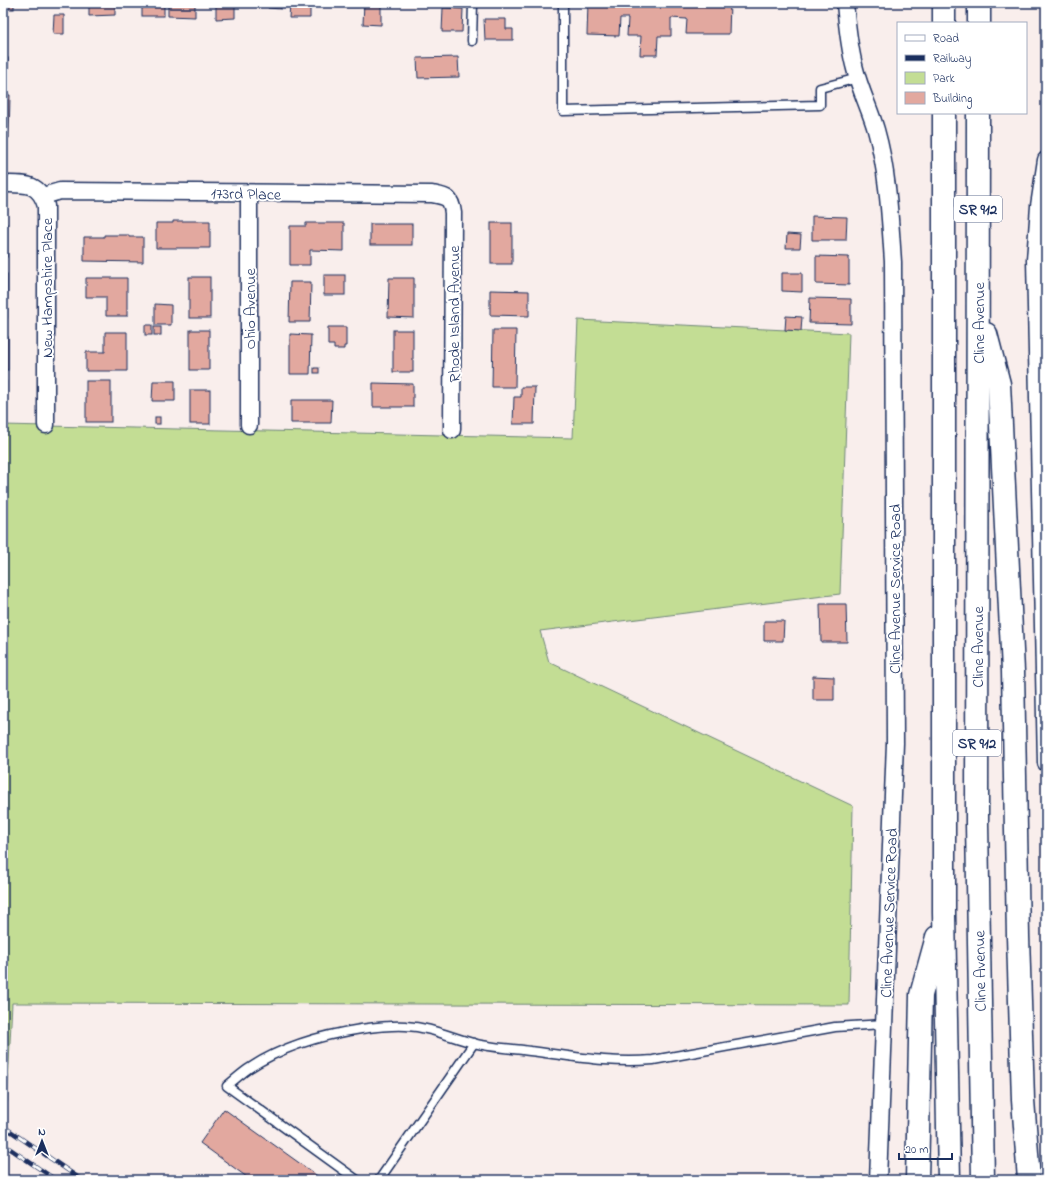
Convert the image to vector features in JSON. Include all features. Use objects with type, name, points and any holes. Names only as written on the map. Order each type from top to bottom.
[{"type":"highway","points":[[944,3],[944,22]]},
{"type":"highway","points":[[979,3],[979,22]]},
{"type":"highway","name":"Cline Avenue","points":[[944,114],[944,913],[949,1180]]},
{"type":"highway","name":"Cline Avenue","points":[[978,114],[977,823],[983,1180]]},
{"type":"highway","points":[[978,305],[999,384],[1013,671],[1023,1100],[1029,1180]]},
{"type":"highway","points":[[917,1180],[922,995],[944,913]]},
{"type":"street","name":"Cline Avenue Service Road","points":[[845,3],[847,32],[858,78],[876,130],[884,171],[893,262],[895,743],[878,1180]]},
{"type":"street","points":[[1045,167],[1037,223],[1035,260],[1042,440],[1046,762]]},
{"type":"street","name":"New Hampshire Place","points":[[3,184],[20,184],[31,186],[38,190],[43,196],[46,206],[46,425]]},
{"type":"street","name":"173rd Place","points":[[43,196],[60,191],[432,194],[445,196],[449,199]]},
{"type":"street","name":"Ohio Avenue","points":[[249,193],[250,425]]},
{"type":"street","name":"Rhode Island Avenue","points":[[449,199],[454,213],[452,430]]},
{"type":"lane","points":[[472,41],[473,3]]},
{"type":"lane","points":[[564,3],[562,111],[820,105],[820,88],[858,78]]},
{"type":"lane","points":[[357,1180],[226,1086],[249,1069],[275,1054],[312,1039],[378,1027],[407,1026],[439,1032],[474,1043],[603,1061],[642,1061],[835,1027],[884,1024]]},
{"type":"lane","points":[[379,1180],[474,1043]]},
{"type":"green space","points":[[578,320],[849,333],[840,594],[540,631],[549,662],[853,806],[849,1005],[12,1003],[7,1102],[3,1099],[3,425],[573,438]]},
{"type":"building","points":[[3,3],[14,3],[14,9],[3,9]]},
{"type":"building","points":[[89,3],[115,3],[115,15],[89,16]]},
{"type":"building","points":[[142,3],[164,3],[164,16],[142,16]]},
{"type":"building","points":[[168,3],[195,3],[195,17],[168,16]]},
{"type":"building","points":[[216,3],[235,3],[235,18],[216,19]]},
{"type":"building","points":[[269,3],[281,3],[281,9],[268,8]]},
{"type":"building","points":[[290,3],[310,3],[310,18],[289,18]]},
{"type":"building","points":[[337,3],[359,3],[359,7],[337,7]]},
{"type":"building","points":[[364,3],[381,3],[381,25],[363,24]]},
{"type":"building","points":[[588,3],[730,3],[729,34],[686,34],[687,19],[671,18],[671,36],[658,36],[657,55],[640,55],[641,36],[627,36],[628,18],[620,18],[619,36],[587,35]]},
{"type":"building","points":[[443,8],[463,9],[462,32],[442,32]]},
{"type":"building","points":[[54,15],[64,15],[64,34],[53,34]]},
{"type":"building","points":[[484,19],[506,19],[506,29],[513,29],[513,40],[485,40]]},
{"type":"building","points":[[458,57],[459,77],[418,78],[417,58]]},
{"type":"building","points":[[3,58],[8,58],[8,89],[3,89]]},
{"type":"building","points":[[3,95],[10,95],[9,138],[3,138]]},
{"type":"building","points":[[812,216],[847,217],[846,240],[812,240]]},
{"type":"building","points":[[173,221],[210,221],[210,248],[156,248],[156,223],[173,223]]},
{"type":"building","points":[[306,223],[344,223],[344,251],[310,250],[310,265],[290,265],[290,226],[306,226]]},
{"type":"building","points":[[491,223],[512,223],[512,264],[491,264]]},
{"type":"building","points":[[3,224],[7,224],[7,257],[3,257]]},
{"type":"building","points":[[370,224],[412,224],[412,245],[370,245]]},
{"type":"building","points":[[787,234],[801,235],[800,248],[786,248]]},
{"type":"building","points":[[104,235],[129,235],[129,237],[143,237],[143,262],[84,261],[84,237],[104,237]]},
{"type":"building","points":[[816,256],[849,257],[849,285],[816,284]]},
{"type":"building","points":[[782,273],[802,273],[802,292],[782,291]]},
{"type":"building","points":[[3,274],[7,274],[7,318],[3,318]]},
{"type":"building","points":[[324,275],[345,275],[345,295],[324,295]]},
{"type":"building","points":[[189,277],[210,277],[210,318],[189,318]]},
{"type":"building","points":[[86,278],[127,278],[127,316],[106,316],[106,297],[86,297]]},
{"type":"building","points":[[389,278],[414,278],[414,318],[388,317]]},
{"type":"building","points":[[290,282],[311,282],[310,322],[289,322]]},
{"type":"building","points":[[490,290],[529,291],[529,316],[490,315]]},
{"type":"building","points":[[810,298],[851,299],[851,324],[809,323]]},
{"type":"building","points":[[155,304],[171,305],[171,325],[155,325]]},
{"type":"building","points":[[786,316],[802,317],[801,331],[785,330]]},
{"type":"building","points":[[145,325],[152,325],[152,335],[145,335]]},
{"type":"building","points":[[154,327],[161,327],[161,335],[154,335]]},
{"type":"building","points":[[328,327],[346,327],[346,346],[344,346],[344,349],[334,349],[334,345],[328,345]]},
{"type":"building","points":[[190,330],[209,330],[209,370],[190,370]]},
{"type":"building","points":[[393,330],[413,330],[413,372],[393,372]]},
{"type":"building","points":[[493,330],[516,330],[515,387],[492,387]]},
{"type":"building","points":[[105,332],[127,332],[127,371],[86,371],[86,352],[105,352]]},
{"type":"building","points":[[290,334],[311,335],[310,374],[290,374]]},
{"type":"building","points":[[3,337],[8,337],[8,370],[3,370]]},
{"type":"building","points":[[314,368],[319,368],[319,373],[314,373]]},
{"type":"building","points":[[3,381],[6,381],[6,417],[3,417]]},
{"type":"building","points":[[86,381],[111,381],[111,422],[86,422]]},
{"type":"building","points":[[153,381],[175,381],[175,401],[152,401]]},
{"type":"building","points":[[373,383],[413,384],[413,407],[373,407]]},
{"type":"building","points":[[521,387],[535,387],[534,424],[513,424],[514,397],[521,397]]},
{"type":"building","points":[[190,390],[210,390],[210,424],[190,424]]},
{"type":"building","points":[[291,400],[332,400],[331,423],[291,423]]},
{"type":"building","points":[[155,417],[160,417],[160,424],[155,424]]},
{"type":"building","points":[[820,604],[846,604],[847,642],[821,642]]},
{"type":"building","points":[[764,621],[784,621],[783,641],[764,641]]},
{"type":"building","points":[[813,676],[834,677],[834,700],[813,700]]},
{"type":"building","points":[[224,1109],[323,1180],[251,1180],[200,1143]]},
{"type":"railway","points":[[3,1126],[82,1180]]},
{"type":"railway","points":[[3,1144],[56,1180]]}]
